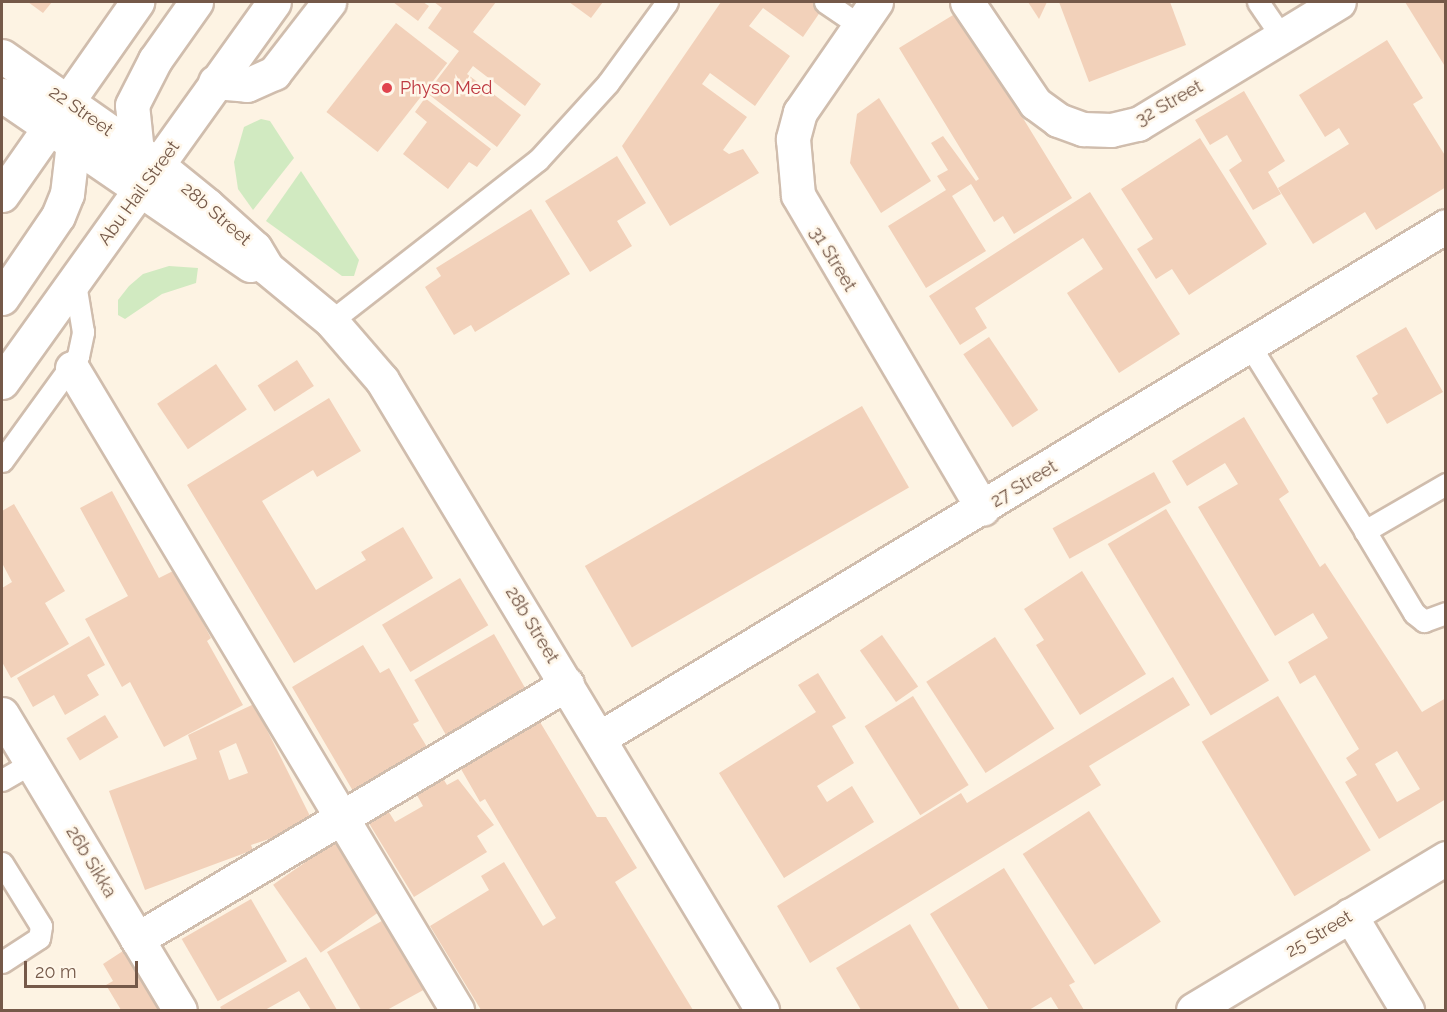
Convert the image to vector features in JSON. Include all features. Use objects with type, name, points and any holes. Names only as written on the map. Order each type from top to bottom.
[{"type":"street","points":[[149,154],[132,105],[140,86],[196,2]]},
{"type":"street","name":"Abu Hail Street","points":[[2,382],[75,283],[149,154],[215,82],[274,2]]},
{"type":"street","points":[[215,82],[248,85],[274,73],[329,2]]},
{"type":"street","name":"32 Street","points":[[967,2],[1035,104],[1058,120],[1083,129],[1111,130],[1138,124],[1339,2]]},
{"type":"street","points":[[2,195],[63,124],[127,7]]},
{"type":"street","name":"31 Street","points":[[867,14],[800,112],[792,158],[798,195],[983,509]]},
{"type":"street","name":"22 Street","points":[[2,56],[63,124],[149,154]]},
{"type":"street","name":"22 Street","points":[[2,95],[63,124],[149,154]]},
{"type":"street","points":[[2,298],[58,216],[67,194],[63,124]]},
{"type":"street","name":"28b Street","points":[[149,154],[234,257],[267,268],[331,321],[405,412],[601,737],[762,1011]]},
{"type":"street","name":"27 Street","points":[[601,737],[983,509],[1446,226]]},
{"type":"street","points":[[72,368],[457,1011]]},
{"type":"street","points":[[137,939],[567,684]]},
{"type":"street","name":"26b Sikka","points":[[2,714],[180,1011]]},
{"type":"street","name":"25 Street","points":[[1193,1011],[1446,858]]},
{"type":"street","points":[[1350,915],[1407,1011]]},
{"type":"lane","points":[[331,321],[538,160],[608,83],[667,2]]},
{"type":"lane","points":[[825,2],[867,14]]},
{"type":"lane","points":[[1258,2],[1282,37]]},
{"type":"lane","points":[[2,461],[72,368],[83,332],[75,283]]},
{"type":"lane","points":[[1250,346],[1414,613],[1424,621],[1446,613]]},
{"type":"lane","points":[[1365,531],[1446,484]]},
{"type":"lane","points":[[2,780],[31,763]]},
{"type":"lane","points":[[2,863],[38,920],[41,932],[2,963]]},
{"type":"green space","points":[[261,119],[270,121],[294,158],[253,210],[238,189],[234,162],[244,127]]},
{"type":"green space","points":[[301,171],[359,260],[354,276],[342,276],[266,221]]},
{"type":"green space","points":[[169,266],[198,268],[196,283],[162,294],[125,319],[118,315],[118,300],[129,286],[143,274]]},
{"type":"building","points":[[28,2],[52,2],[43,13]]},
{"type":"building","points":[[393,2],[423,2],[429,6],[418,21]]},
{"type":"building","points":[[434,2],[496,2],[473,32],[541,84],[525,106],[473,66],[467,74],[521,115],[497,147],[427,93],[459,51],[428,28],[442,8]]},
{"type":"building","points":[[569,2],[603,2],[591,18]]},
{"type":"building","points":[[721,2],[820,2],[825,5],[803,37],[763,8],[749,26],[790,56],[755,106],[710,73],[702,84],[747,117],[723,150],[729,154],[743,149],[759,173],[670,226],[622,146]]},
{"type":"building","points":[[1028,2],[1047,2],[1039,19]]},
{"type":"building","points":[[1059,2],[1170,2],[1186,45],[1089,82]]},
{"type":"building","points":[[1405,2],[1446,2],[1446,68]]},
{"type":"building","points":[[958,12],[1072,198],[1014,234],[1003,216],[994,222],[971,184],[952,196],[986,251],[926,288],[888,226],[946,190],[937,176],[948,170],[931,143],[943,136],[976,181],[979,179],[899,48]]},
{"type":"building","name":"Physo Med","points":[[396,23],[447,63],[378,152],[326,112]]},
{"type":"building","points":[[1387,40],[1423,98],[1413,104],[1446,157],[1446,187],[1376,230],[1365,212],[1313,244],[1278,188],[1349,144],[1339,128],[1325,137],[1299,95]]},
{"type":"building","points":[[1244,91],[1285,161],[1268,172],[1281,194],[1253,210],[1229,170],[1242,161],[1227,135],[1210,145],[1195,120]]},
{"type":"building","points":[[425,98],[491,149],[477,167],[469,162],[448,189],[403,154],[427,122],[415,112]]},
{"type":"building","points":[[879,98],[931,181],[881,213],[850,163],[857,114]]},
{"type":"building","points":[[1200,138],[1267,244],[1189,295],[1172,269],[1156,279],[1137,249],[1153,239],[1121,189]]},
{"type":"building","points":[[617,156],[646,203],[617,221],[632,246],[590,272],[545,201]]},
{"type":"building","points":[[1090,192],[1180,334],[1119,373],[1067,293],[1103,269],[1083,238],[975,308],[987,328],[960,345],[929,296]]},
{"type":"building","points":[[531,209],[570,274],[475,332],[471,325],[454,335],[425,287],[441,276],[436,268]]},
{"type":"building","points":[[1406,327],[1443,392],[1387,424],[1372,398],[1378,394],[1356,356]]},
{"type":"building","points":[[989,337],[1038,410],[1013,427],[963,354]]},
{"type":"building","points":[[297,360],[314,386],[274,412],[258,386]]},
{"type":"building","points":[[216,364],[247,410],[188,449],[157,404]]},
{"type":"building","points":[[329,398],[361,451],[317,477],[313,470],[262,501],[316,590],[366,560],[361,552],[403,527],[433,578],[294,663],[187,485]]},
{"type":"building","points":[[862,406],[909,487],[632,647],[585,566]]},
{"type":"building","points":[[1244,417],[1289,492],[1279,499],[1320,567],[1325,563],[1422,712],[1446,698],[1446,799],[1379,839],[1345,782],[1357,775],[1346,758],[1359,749],[1315,675],[1300,684],[1288,662],[1328,638],[1313,613],[1275,636],[1198,507],[1238,484],[1225,463],[1187,486],[1172,461]],"holes":[[[1397,751],[1420,789],[1397,802],[1375,764]]]},
{"type":"building","points":[[1154,472],[1171,503],[1070,559],[1053,528]]},
{"type":"building","points":[[112,491],[159,578],[175,570],[211,638],[207,641],[243,705],[164,747],[130,682],[122,687],[85,619],[128,596],[80,508]]},
{"type":"building","points":[[14,504],[65,591],[45,603],[69,644],[11,678],[2,662],[2,588],[12,582],[2,563],[2,511]]},
{"type":"building","points":[[1166,509],[1269,680],[1211,715],[1108,544]]},
{"type":"building","points":[[1082,571],[1146,674],[1080,715],[1036,645],[1044,640],[1024,609]]},
{"type":"building","points":[[460,578],[488,625],[410,672],[382,625]]},
{"type":"building","points":[[494,634],[528,693],[448,739],[414,680]]},
{"type":"building","points":[[882,635],[918,687],[896,702],[860,650]]},
{"type":"building","points":[[89,636],[105,665],[87,675],[99,695],[65,715],[54,695],[33,707],[17,678]]},
{"type":"building","points":[[995,637],[1054,728],[986,773],[926,682]]},
{"type":"building","points":[[363,645],[380,673],[389,668],[419,721],[413,724],[427,747],[353,791],[292,687]]},
{"type":"building","points":[[818,673],[846,718],[832,726],[854,763],[817,786],[827,802],[852,786],[874,822],[784,878],[719,773],[816,712],[798,685]]},
{"type":"building","points":[[1173,677],[1190,705],[1089,766],[1101,785],[810,963],[777,906],[961,793],[967,803]]},
{"type":"building","points":[[913,696],[969,785],[920,815],[865,726]]},
{"type":"building","points":[[1278,696],[1371,850],[1294,896],[1202,742]]},
{"type":"building","points":[[254,704],[313,822],[274,844],[272,838],[251,845],[253,850],[145,890],[109,791],[197,759],[188,735]],"holes":[[[236,743],[248,773],[229,780],[219,751]]]},
{"type":"building","points":[[105,715],[118,737],[80,760],[66,738]]},
{"type":"building","points":[[540,722],[597,817],[606,817],[637,868],[615,882],[693,1010],[481,1010],[430,926],[489,890],[481,876],[504,862],[543,926],[556,918],[485,799],[480,802],[461,769]]},
{"type":"building","points":[[439,772],[447,785],[458,779],[494,825],[477,836],[487,852],[414,897],[367,820],[387,809],[395,822],[423,806],[413,788]]},
{"type":"building","points":[[1089,811],[1161,922],[1095,965],[1023,854]]},
{"type":"building","points":[[337,840],[385,908],[321,953],[273,885]]},
{"type":"building","points":[[1004,868],[1075,982],[1069,985],[1084,1010],[1059,1010],[1051,997],[1029,1010],[989,1010],[930,914]]},
{"type":"building","points":[[251,899],[287,961],[218,1001],[182,939]]},
{"type":"building","points":[[387,918],[427,988],[387,1010],[361,1010],[327,952]]},
{"type":"building","points":[[910,924],[960,1010],[861,1010],[836,968]]},
{"type":"building","points":[[126,949],[164,1010],[121,1010],[106,985],[113,981],[103,964]]},
{"type":"building","points":[[306,957],[337,1010],[311,1010],[299,991],[265,1010],[222,1010],[220,1007]]},
{"type":"place","name":"Physo Med","points":[[387,88]]}]
